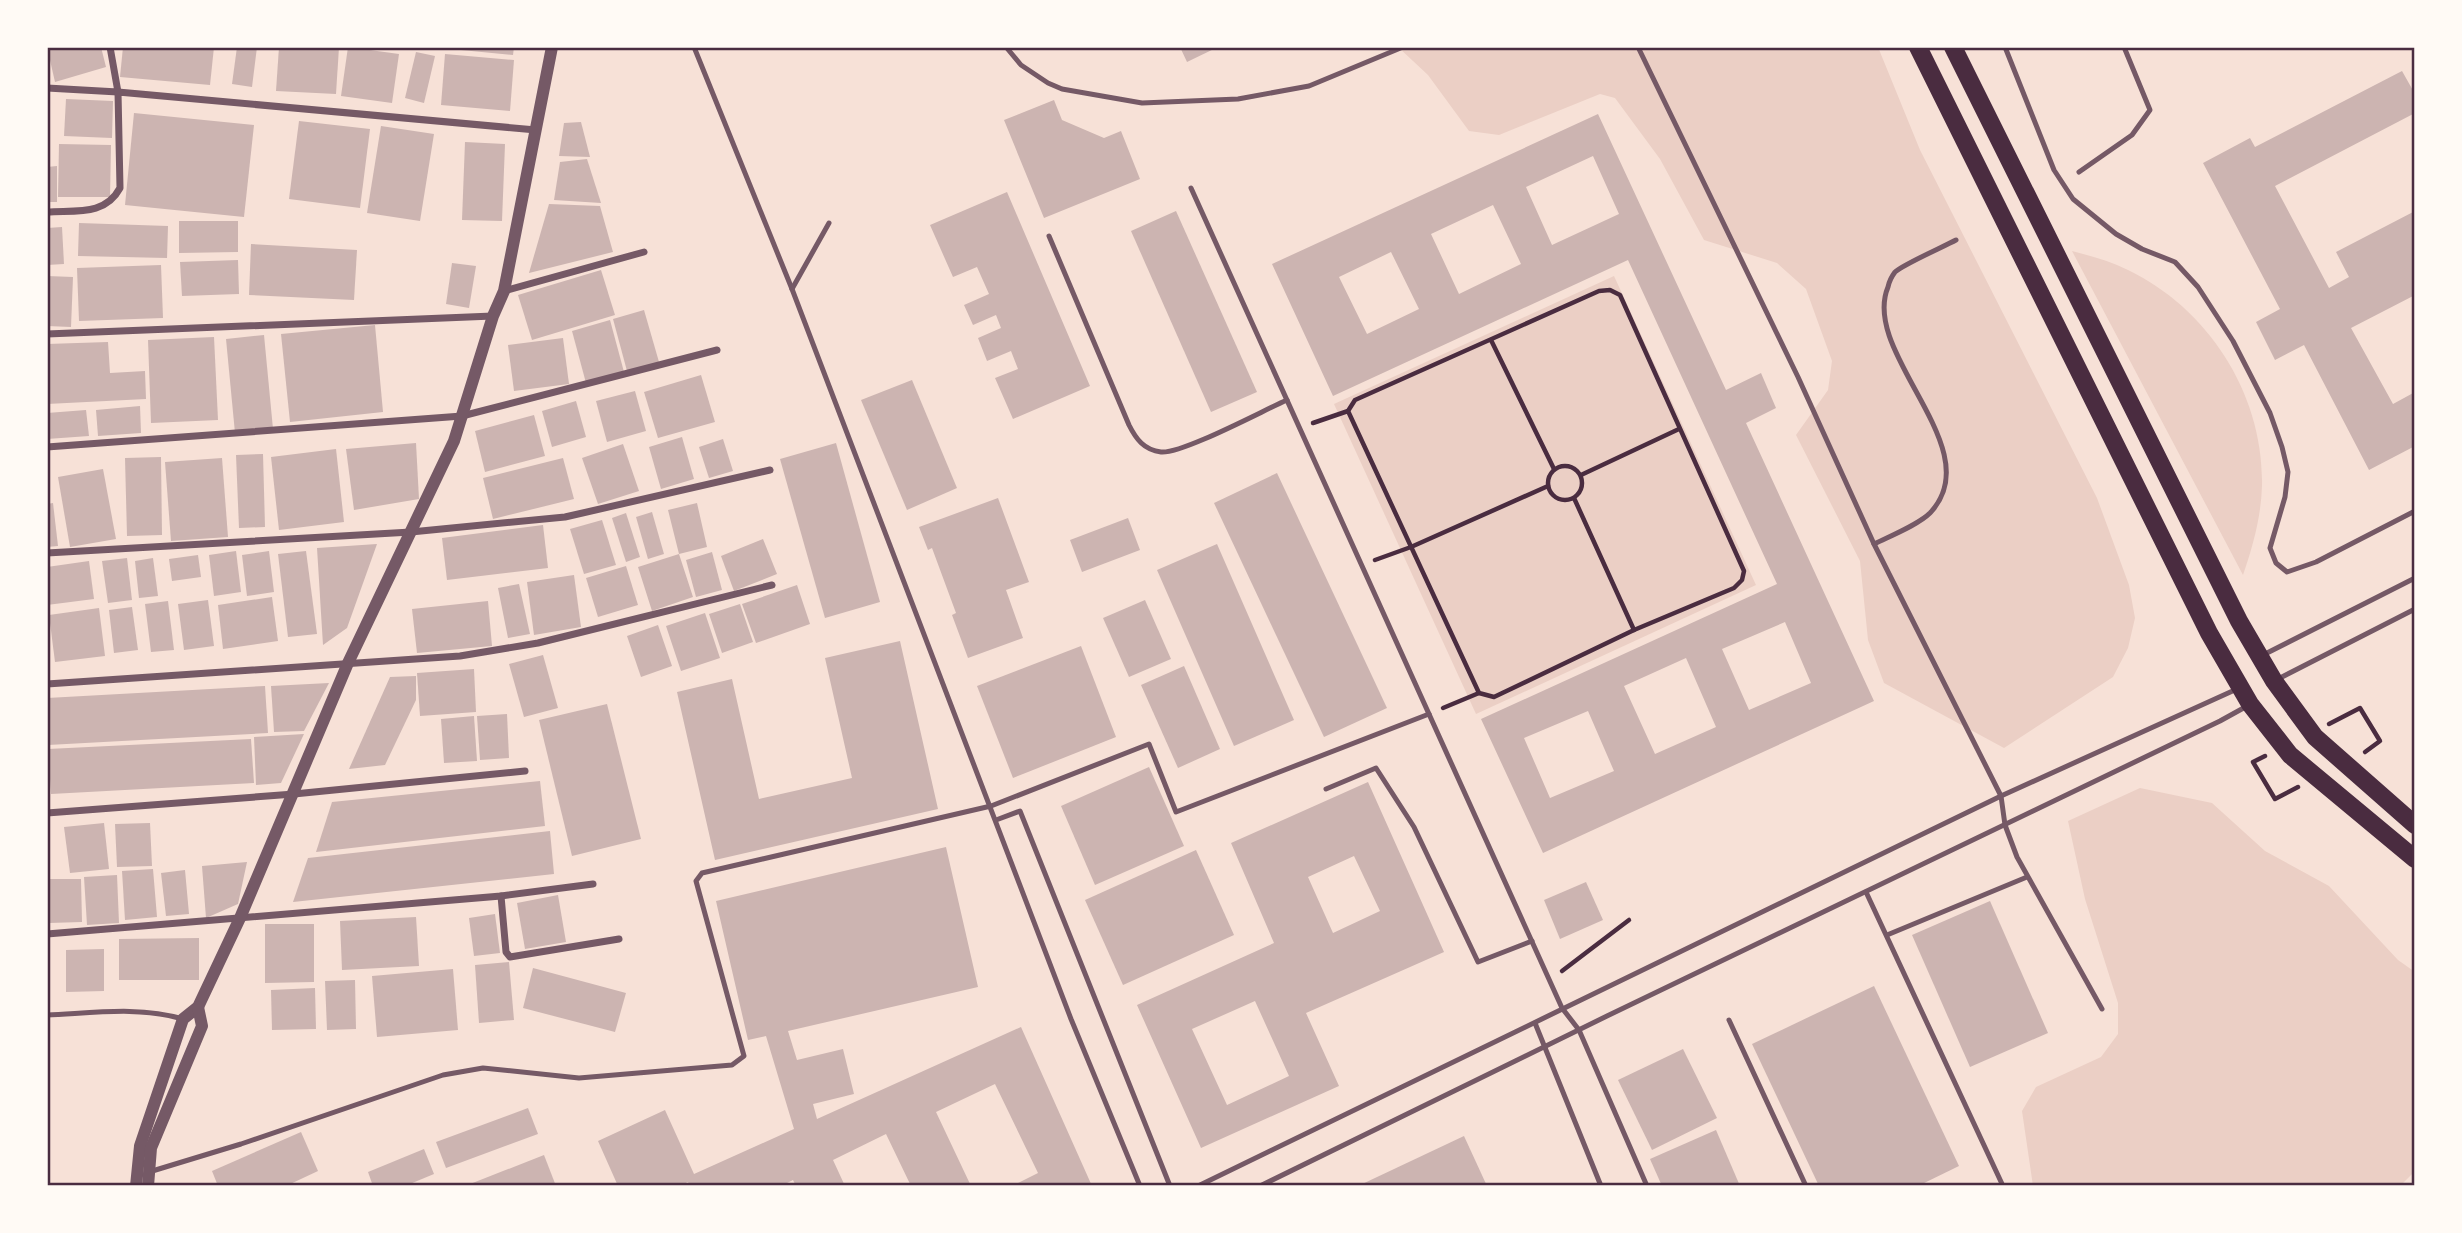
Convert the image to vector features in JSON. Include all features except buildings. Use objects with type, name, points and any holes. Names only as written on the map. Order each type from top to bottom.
[{"type":"main road","points":[[1918,47],[2209,633],[2250,704],[2290,755],[2415,859]]},
{"type":"main road","points":[[1954,47],[2239,621],[2274,681],[2315,737],[2415,825]]},
{"type":"street","points":[[47,212],[102,208],[113,200],[120,188],[118,92],[110,47]]},
{"type":"street","points":[[136,1186],[140,1146],[183,1019],[198,1007],[240,918],[348,663],[454,441],[493,316],[504,290],[552,47]]},
{"type":"street","points":[[47,88],[536,130]]},
{"type":"street","points":[[504,290],[644,252]]},
{"type":"street","points":[[47,334],[493,316]]},
{"type":"street","points":[[47,447],[462,416],[717,350]]},
{"type":"street","points":[[47,553],[411,532],[565,517],[769,470]]},
{"type":"street","points":[[47,684],[460,656],[538,643],[772,585]]},
{"type":"street","points":[[47,813],[294,794],[525,771]]},
{"type":"street","points":[[47,934],[501,896],[593,884]]},
{"type":"street","points":[[501,896],[506,952],[510,957],[619,939]]},
{"type":"street","points":[[148,1179],[151,1148],[202,1026],[198,1007]]},
{"type":"lane","points":[[694,47],[792,289],[1071,1019],[1140,1186]]},
{"type":"lane","points":[[1006,47],[1021,65],[1062,89],[1142,103],[1238,99],[1309,86],[1404,47]]},
{"type":"lane","points":[[1638,47],[1798,377],[1874,544],[2001,796],[2005,825],[2027,877],[2102,1009]]},
{"type":"lane","points":[[2005,47],[2054,170],[2073,198],[2116,234],[2142,249],[2175,262],[2198,287],[2233,341],[2270,413],[2288,472],[2285,497],[2270,548],[2276,563],[2287,572],[2316,562],[2415,511]]},
{"type":"lane","points":[[2079,172],[2132,135],[2150,110],[2124,47]]},
{"type":"lane","points":[[1191,188],[1562,1008],[1579,1030],[1647,1186]]},
{"type":"lane","points":[[792,289],[829,223]]},
{"type":"lane","points":[[1049,236],[1129,425],[1142,444],[1151,450],[1173,451],[1287,400]]},
{"type":"lane","points":[[1874,544],[1927,516],[1940,498],[1947,475],[1944,450],[1886,328],[1885,293],[1895,272],[1956,240]]},
{"type":"lane","points":[[2260,656],[2415,578]]},
{"type":"lane","points":[[2274,681],[2415,609]]},
{"type":"lane","points":[[1198,1186],[2001,796],[2241,688]]},
{"type":"lane","points":[[1260,1186],[2220,721],[2250,704]]},
{"type":"lane","points":[[148,1179],[443,1075],[483,1068],[579,1078],[732,1065],[744,1056],[696,881],[696,877],[702,873],[991,806],[1149,744],[1176,812],[1429,714]]},
{"type":"lane","points":[[1326,789],[1376,768],[1413,827],[1478,962],[1532,941]]},
{"type":"lane","points":[[996,820],[1020,811],[1170,1186]]},
{"type":"lane","points":[[1887,935],[2027,877]]},
{"type":"lane","points":[[1866,892],[2003,1186]]},
{"type":"lane","points":[[47,1015],[133,1011],[154,1012],[183,1019]]},
{"type":"lane","points":[[1729,1020],[1805,1186]]},
{"type":"lane","points":[[1535,1023],[1601,1186]]},
{"type":"path","points":[[1300,428],[1348,411],[1355,400],[1599,291],[1610,290],[1620,295],[1744,571],[1742,580],[1734,588],[1634,630],[1494,697],[1479,693],[1429,714]]},
{"type":"path","points":[[1491,340],[1554,469]]},
{"type":"path","points":[[1348,411],[1479,693]]},
{"type":"path","points":[[1581,475],[1679,429]]},
{"type":"path","points":[[1561,465],[1569,466],[1581,475],[1582,488],[1574,498],[1557,499],[1551,494],[1548,476],[1554,469],[1561,465]]},
{"type":"path","points":[[1361,564],[1411,547],[1548,486]]},
{"type":"path","points":[[1574,498],[1634,630]]},
{"type":"path","points":[[2360,708],[2380,741],[2365,752]]},
{"type":"path","points":[[2253,762],[2275,799],[2298,787]]},
{"type":"path","points":[[1550,980],[1629,920]]},
{"type":"shaded area","points":[[1398,47],[1878,47],[1920,150],[2097,498],[2129,585],[2135,618],[2128,648],[2113,677],[2004,748],[1884,683],[1868,640],[1860,561],[1796,435],[1828,390],[1832,361],[1806,289],[1777,263],[1704,240],[1660,159],[1615,98],[1600,94],[1499,135],[1469,131],[1428,75]]},
{"type":"shaded area","points":[[2072,251],[2128,270],[2183,307],[2207,331],[2242,388],[2253,419],[2260,452],[2262,486],[2256,531],[2243,575]]},
{"type":"shaded area","points":[[1614,276],[1756,585],[1476,714],[1334,404]]},
{"type":"shaded area","points":[[2140,788],[2212,803],[2265,851],[2329,886],[2398,960],[2415,972],[2415,1171],[2400,1186],[2033,1186],[2022,1111],[2036,1087],[2101,1057],[2118,1034],[2118,1003],[2085,899],[2068,821]]}]
